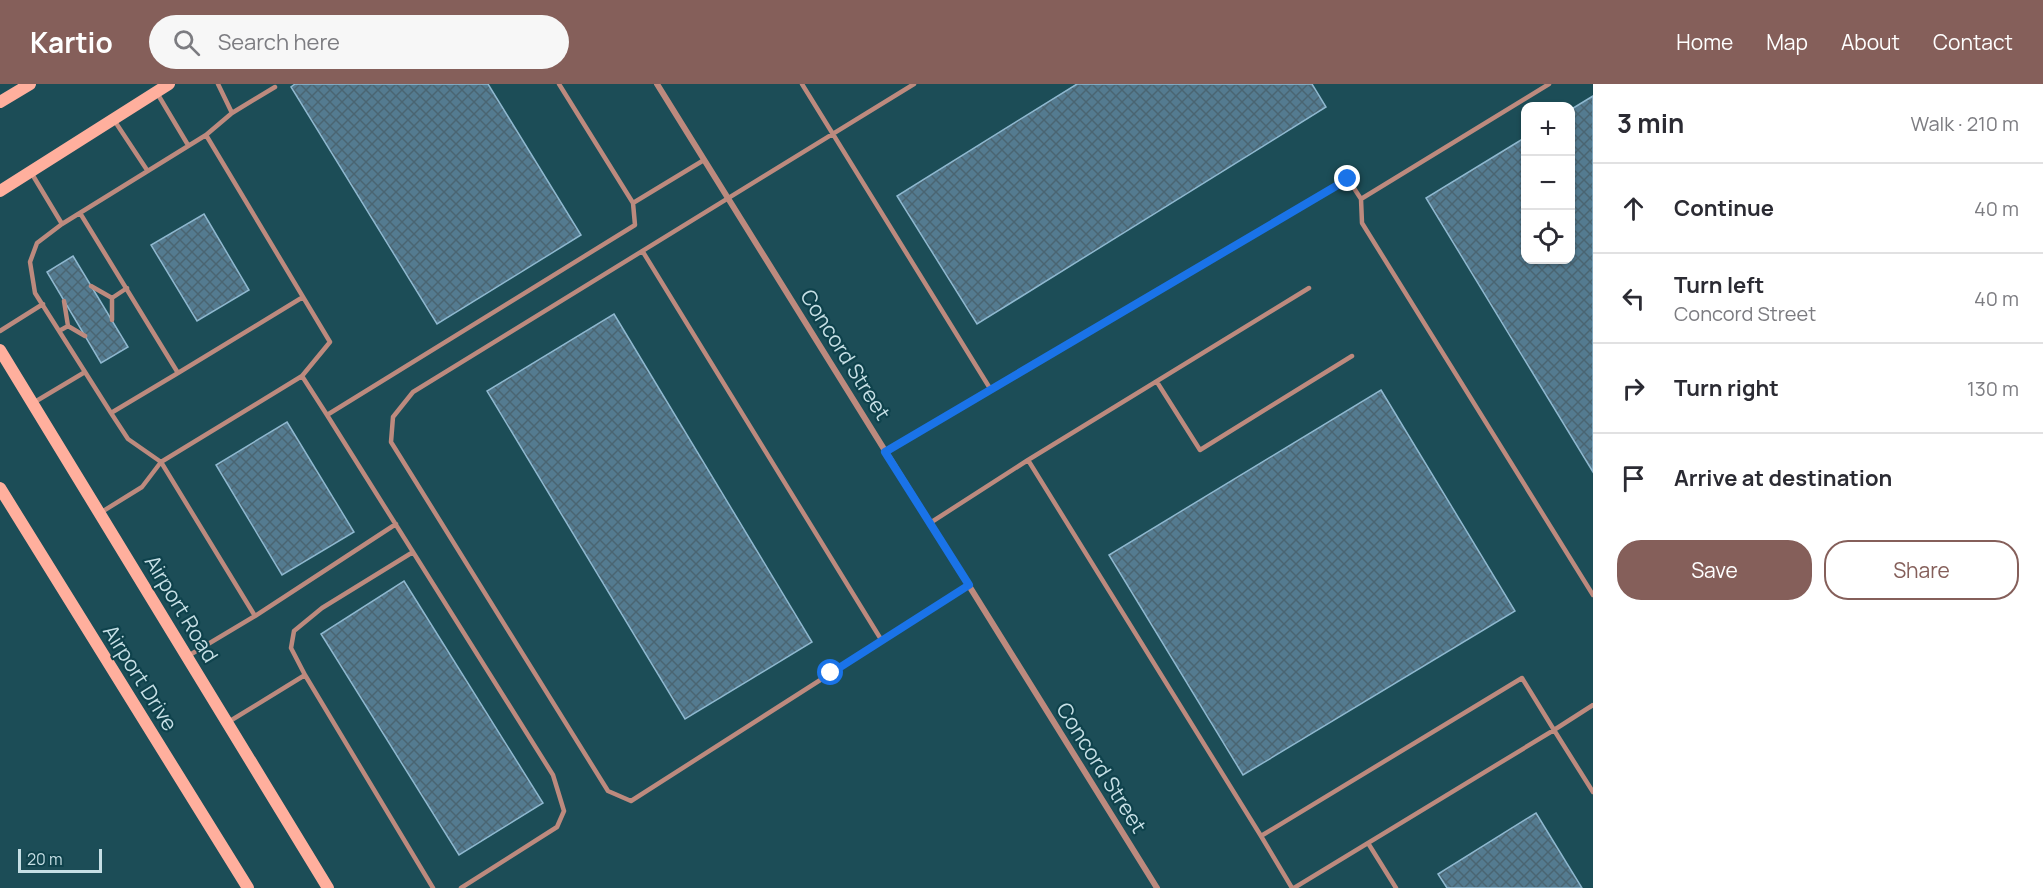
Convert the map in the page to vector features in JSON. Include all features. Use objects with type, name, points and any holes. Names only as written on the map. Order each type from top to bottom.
[{"type":"main road","points":[[0,102],[30,84]]},
{"type":"main road","points":[[0,191],[169,84]]},
{"type":"main road","name":"Airport Road","points":[[0,350],[328,888]]},
{"type":"main road","name":"Airport Drive","points":[[0,488],[248,888]]},
{"type":"street","name":"Concord Street","points":[[657,84],[1157,888]]},
{"type":"lane","points":[[218,84],[232,113]]},
{"type":"lane","points":[[327,415],[635,225],[633,203],[559,84]]},
{"type":"lane","points":[[802,84],[991,390]]},
{"type":"lane","points":[[914,84],[412,392],[393,417],[391,442],[608,791],[631,801],[969,585]]},
{"type":"lane","points":[[1361,199],[1549,84]]},
{"type":"lane","points":[[255,616],[160,462],[128,439],[111,413],[35,292],[30,262],[37,243],[62,224],[206,135],[232,113],[275,87]]},
{"type":"lane","points":[[157,92],[188,145]]},
{"type":"lane","points":[[114,119],[147,170]]},
{"type":"lane","points":[[100,513],[142,487],[160,462],[302,376],[330,342],[206,135]]},
{"type":"lane","points":[[633,203],[704,160]]},
{"type":"lane","points":[[31,172],[62,224]]},
{"type":"lane","points":[[885,452],[1348,179],[1361,199],[1362,223],[1593,595]]},
{"type":"lane","points":[[80,213],[178,373]]},
{"type":"lane","points":[[643,252],[882,641]]},
{"type":"lane","points":[[91,286],[112,298]]},
{"type":"lane","points":[[112,298],[127,288]]},
{"type":"lane","points":[[930,523],[1028,460],[1309,288]]},
{"type":"lane","points":[[111,413],[303,297]]},
{"type":"lane","points":[[112,298],[112,320]]},
{"type":"lane","points":[[64,302],[68,326]]},
{"type":"lane","points":[[0,331],[43,304]]},
{"type":"lane","points":[[59,331],[68,326]]},
{"type":"lane","points":[[68,326],[85,336]]},
{"type":"lane","points":[[1156,382],[1200,450],[1352,356]]},
{"type":"lane","points":[[33,403],[85,372]]},
{"type":"lane","points":[[302,376],[553,775],[564,811],[557,827],[460,888]]},
{"type":"lane","points":[[1028,460],[1293,888],[1593,705]]},
{"type":"lane","points":[[187,656],[255,616],[396,524]]},
{"type":"lane","points":[[413,552],[322,608],[294,631],[291,648],[434,888]]},
{"type":"lane","points":[[227,723],[305,675]]},
{"type":"lane","points":[[1261,836],[1522,678],[1593,792]]},
{"type":"lane","points":[[1368,843],[1396,888]]},
{"type":"building","points":[[295,84],[488,84],[581,235],[437,324],[291,87]]},
{"type":"building","points":[[1077,84],[1312,84],[1326,107],[977,324],[897,196]]},
{"type":"building","points":[[1593,96],[1593,472],[1426,198],[1521,140],[1521,264],[1575,264],[1575,107]]},
{"type":"building","points":[[204,214],[249,290],[197,321],[151,245]]},
{"type":"building","points":[[73,256],[128,347],[101,363],[47,272]]},
{"type":"building","points":[[614,314],[812,642],[685,719],[487,391]]},
{"type":"building","points":[[1381,390],[1515,611],[1243,775],[1109,555]]},
{"type":"building","points":[[287,422],[354,532],[282,575],[216,465]]},
{"type":"building","points":[[404,581],[543,803],[459,855],[321,634]]},
{"type":"building","points":[[1536,813],[1582,888],[1447,888],[1438,874]]},
{"type":"route","points":[[831,673],[969,585],[885,452],[1348,179]]}]
